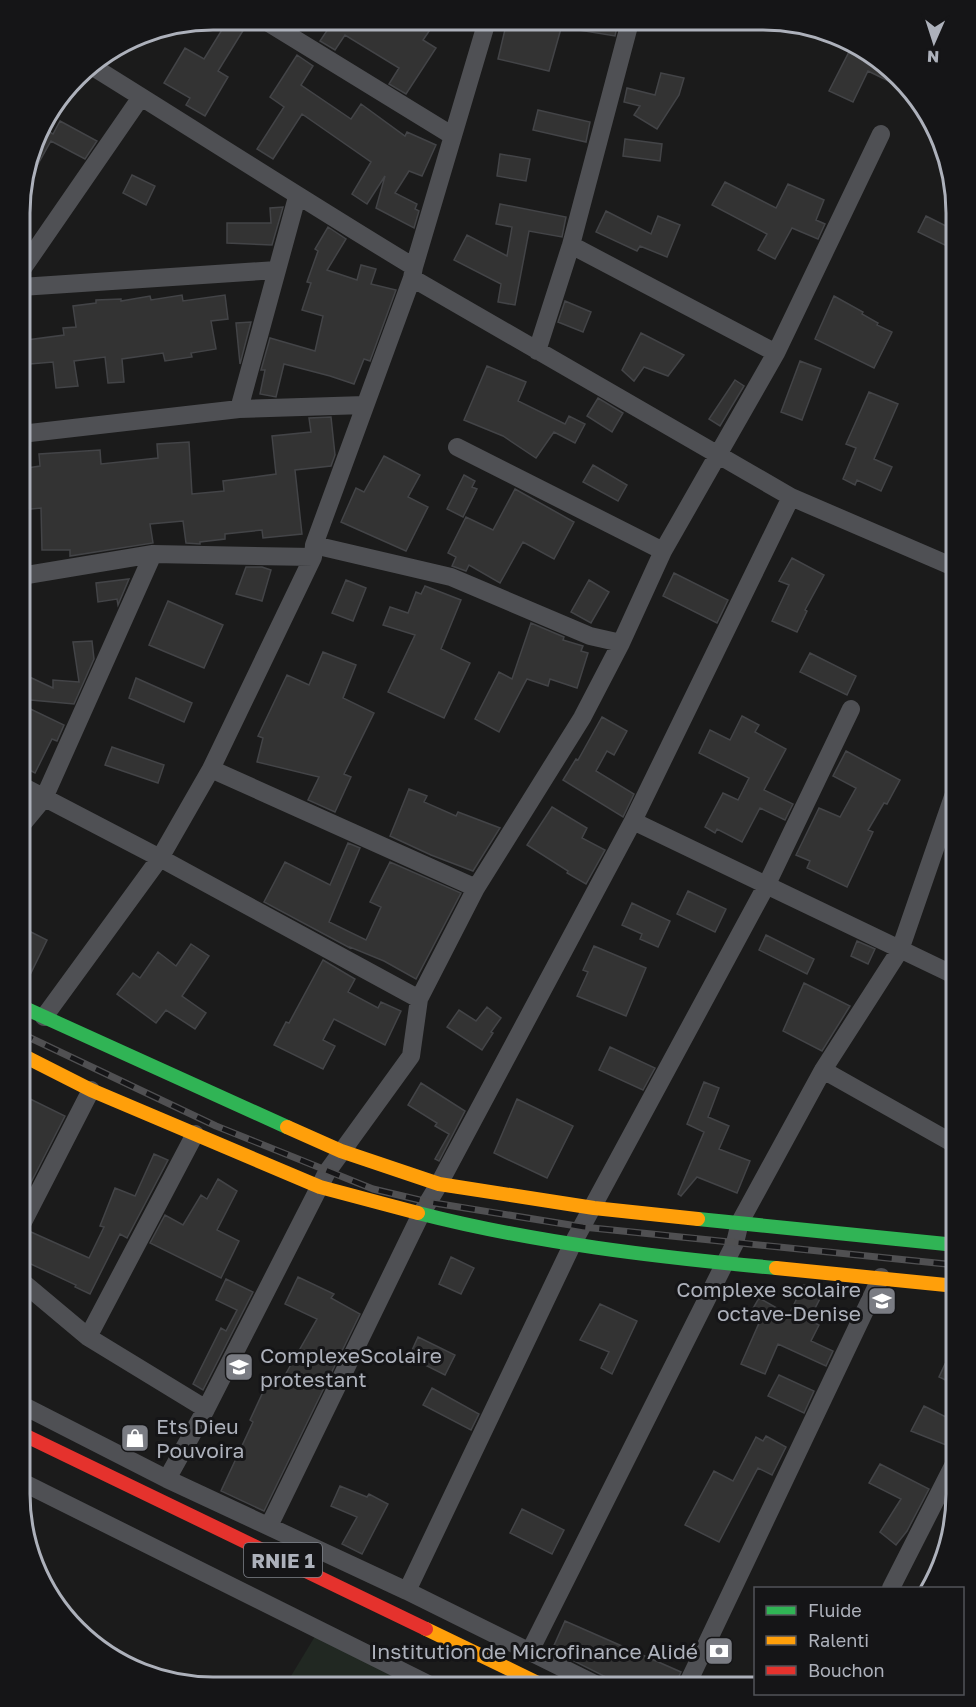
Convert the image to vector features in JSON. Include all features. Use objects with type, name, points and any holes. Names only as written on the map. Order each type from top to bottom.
[{"type":"main road","points":[[30,1011],[341,1151],[439,1184],[594,1208],[946,1244]]},
{"type":"main road","points":[[30,1059],[91,1090],[320,1187],[421,1214],[511,1235],[725,1263],[946,1285]]},
{"type":"main road","name":"RNIE 1","points":[[30,1438],[525,1677]]},
{"type":"street","points":[[280,30],[453,136]]},
{"type":"street","points":[[44,1017],[160,858],[211,769],[314,551],[413,272],[485,30]]},
{"type":"street","points":[[537,351],[571,245],[628,30]]},
{"type":"street","points":[[99,70],[537,351],[791,497],[946,564]]},
{"type":"street","points":[[30,258],[141,97]]},
{"type":"street","points":[[166,1479],[206,1409],[320,1187],[341,1151],[411,1056],[419,999],[476,888],[582,718],[621,643],[663,551],[776,353],[881,134]]},
{"type":"street","points":[[239,409],[297,196]]},
{"type":"street","points":[[571,245],[776,353]]},
{"type":"street","points":[[30,286],[277,270]]},
{"type":"street","points":[[30,433],[239,409],[365,405]]},
{"type":"street","points":[[457,447],[663,551]]},
{"type":"street","points":[[269,1526],[421,1214],[633,820],[791,497]]},
{"type":"street","points":[[30,575],[153,555],[314,551],[452,577],[590,636],[621,643]]},
{"type":"street","points":[[30,815],[44,798],[153,555]]},
{"type":"street","points":[[407,1591],[573,1243],[594,1208],[766,886],[852,709]]},
{"type":"street","points":[[211,769],[476,888]]},
{"type":"street","points":[[30,790],[160,858],[419,999]]},
{"type":"street","points":[[530,1651],[735,1243],[740,1222],[823,1070],[900,950],[946,819]]},
{"type":"street","points":[[633,820],[946,971]]},
{"type":"street","points":[[823,1070],[946,1139]]},
{"type":"street","points":[[30,1209],[91,1090]]},
{"type":"street","points":[[88,1337],[195,1134]]},
{"type":"street","points":[[691,1677],[881,1277]]},
{"type":"street","points":[[30,1288],[88,1337],[206,1409]]},
{"type":"street","points":[[30,1409],[166,1479],[407,1591],[581,1677]]},
{"type":"street","points":[[892,1587],[946,1480]]},
{"type":"street","points":[[30,1492],[415,1677]]},
{"type":"shaded area","points":[[317,1633],[406,1677],[290,1677]]},
{"type":"building","points":[[222,30],[243,30],[218,71],[228,77],[205,116],[186,105],[190,98],[164,83],[185,48],[204,59]]},
{"type":"building","points":[[327,30],[430,30],[423,40],[436,48],[406,94],[389,84],[399,68],[345,35],[335,50],[320,41]]},
{"type":"building","points":[[505,30],[561,30],[549,71],[498,59]]},
{"type":"building","points":[[578,30],[616,30],[615,36]]},
{"type":"building","points":[[849,52],[865,61],[891,82],[868,71],[853,102],[829,91]]},
{"type":"building","points":[[297,55],[313,66],[301,85],[351,119],[361,104],[405,136],[407,132],[436,145],[422,176],[409,171],[395,193],[417,204],[415,209],[419,211],[414,228],[376,208],[385,176],[367,204],[352,194],[371,162],[302,114],[273,159],[257,149],[284,107],[270,97]]},
{"type":"building","points":[[661,73],[684,78],[679,95],[657,129],[634,115],[640,106],[624,102],[627,88],[655,95]]},
{"type":"building","points":[[538,110],[590,122],[586,142],[533,130]]},
{"type":"building","points":[[60,121],[97,141],[85,159],[51,141],[37,166],[44,143],[50,132],[53,134]]},
{"type":"building","points":[[625,139],[662,144],[660,161],[623,156]]},
{"type":"building","points":[[500,154],[530,159],[526,181],[497,176]]},
{"type":"building","points":[[132,175],[155,186],[146,205],[123,193]]},
{"type":"building","points":[[725,182],[776,208],[788,184],[824,200],[816,220],[825,224],[818,239],[792,228],[775,259],[758,250],[767,234],[712,205]]},
{"type":"building","points":[[500,204],[566,217],[562,237],[529,231],[515,305],[498,302],[501,284],[454,260],[467,235],[507,256],[512,227],[496,224]]},
{"type":"building","points":[[283,207],[272,245],[227,243],[227,223],[271,223],[270,208]]},
{"type":"building","points":[[606,211],[651,234],[658,216],[680,225],[667,257],[640,246],[637,251],[596,232]]},
{"type":"building","points":[[926,216],[946,226],[946,246],[918,232]]},
{"type":"building","points":[[328,227],[346,239],[327,270],[357,280],[361,265],[376,269],[371,284],[396,290],[370,361],[364,359],[354,384],[284,364],[276,397],[260,394],[265,370],[261,370],[270,338],[315,351],[323,316],[302,310],[311,283],[307,282],[318,251],[315,249]]},
{"type":"building","points":[[182,295],[183,301],[225,295],[228,319],[211,321],[216,349],[191,353],[192,357],[165,361],[163,353],[122,359],[124,382],[108,383],[105,357],[74,361],[78,386],[56,388],[53,362],[30,364],[30,340],[64,335],[63,328],[76,327],[73,306],[96,303],[96,300],[121,299],[121,301],[150,296],[151,300]]},
{"type":"building","points":[[834,296],[863,312],[862,314],[878,323],[877,325],[892,332],[874,368],[815,339]]},
{"type":"building","points":[[565,301],[591,312],[583,332],[558,322]]},
{"type":"building","points":[[251,322],[240,364],[236,323]]},
{"type":"building","points":[[641,333],[684,355],[668,376],[644,367],[634,381],[622,370]]},
{"type":"building","points":[[800,361],[821,369],[802,420],[781,412]]},
{"type":"building","points":[[487,366],[526,382],[518,401],[565,424],[569,416],[585,424],[575,443],[554,432],[536,458],[503,436],[464,420]]},
{"type":"building","points":[[735,380],[744,386],[720,426],[709,419]]},
{"type":"building","points":[[869,392],[898,404],[874,459],[892,467],[881,491],[857,480],[855,485],[843,479],[856,448],[846,444]]},
{"type":"building","points":[[598,398],[623,413],[612,432],[587,416]]},
{"type":"building","points":[[331,417],[335,455],[331,466],[295,470],[302,534],[263,538],[262,530],[225,534],[225,539],[200,542],[200,544],[186,543],[183,521],[150,524],[153,543],[70,556],[70,550],[42,550],[41,508],[30,509],[30,468],[40,466],[39,454],[100,450],[101,464],[158,458],[157,444],[189,442],[192,494],[224,491],[223,481],[276,474],[272,436],[311,432],[309,418]]},
{"type":"building","points":[[384,456],[420,475],[408,497],[428,507],[406,551],[341,522],[356,488],[364,492]]},
{"type":"building","points":[[593,465],[627,485],[618,501],[583,482]]},
{"type":"building","points":[[464,475],[475,481],[472,487],[477,489],[463,517],[447,509]]},
{"type":"building","points":[[515,489],[574,522],[554,559],[523,542],[500,583],[469,565],[466,571],[452,566],[456,557],[448,553],[466,517],[493,530]]},
{"type":"building","points":[[792,558],[824,575],[805,610],[807,611],[797,632],[772,621],[789,585],[779,581]]},
{"type":"building","points":[[246,567],[262,567],[271,570],[262,601],[236,594]]},
{"type":"building","points":[[674,573],[728,600],[717,623],[663,596]]},
{"type":"building","points":[[129,579],[118,605],[117,599],[98,602],[96,583]]},
{"type":"building","points":[[346,580],[366,588],[353,621],[332,613]]},
{"type":"building","points":[[589,580],[609,592],[591,623],[571,612]]},
{"type":"building","points":[[425,586],[461,600],[441,649],[470,663],[444,718],[388,692],[415,635],[383,625],[390,607],[408,613],[416,592],[421,594]]},
{"type":"building","points":[[168,601],[223,625],[204,668],[149,645]]},
{"type":"building","points":[[531,623],[564,637],[563,640],[583,646],[581,651],[588,653],[577,688],[550,679],[548,686],[527,679],[499,732],[475,719],[499,672],[512,679]]},
{"type":"building","points":[[92,641],[94,659],[74,704],[30,700],[30,677],[53,688],[53,680],[79,682],[73,642]]},
{"type":"building","points":[[323,652],[356,665],[343,698],[374,713],[344,774],[351,777],[335,812],[308,800],[319,777],[257,762],[263,738],[258,736],[287,675],[309,685]]},
{"type":"building","points":[[810,653],[856,676],[847,695],[800,672]]},
{"type":"building","points":[[136,678],[192,703],[184,722],[129,698]]},
{"type":"building","points":[[30,709],[64,725],[57,741],[52,739],[35,773],[30,770]]},
{"type":"building","points":[[742,716],[759,725],[755,732],[786,749],[764,790],[793,804],[785,820],[760,808],[742,842],[717,829],[715,833],[705,827],[723,793],[738,800],[749,778],[699,753],[710,730],[730,740]]},
{"type":"building","points":[[602,717],[627,731],[614,755],[607,751],[596,771],[634,794],[623,817],[563,780],[576,759],[578,760]]},
{"type":"building","points":[[112,747],[164,765],[158,783],[105,765]]},
{"type":"building","points":[[846,751],[900,780],[887,804],[884,803],[868,830],[873,832],[847,887],[807,868],[810,861],[796,855],[819,808],[840,817],[856,788],[833,776]]},
{"type":"building","points":[[409,789],[427,796],[424,802],[456,816],[458,812],[500,828],[473,871],[390,836]]},
{"type":"building","points":[[552,807],[587,828],[582,838],[605,850],[586,884],[527,845]]},
{"type":"building","points":[[348,843],[360,848],[329,922],[366,940],[381,907],[370,902],[390,862],[461,893],[416,979],[384,961],[350,948],[264,902],[285,862],[330,885]]},
{"type":"building","points":[[688,891],[726,909],[715,932],[677,914]]},
{"type":"building","points":[[632,903],[670,921],[658,947],[640,939],[642,934],[622,925]]},
{"type":"building","points":[[30,932],[47,940],[30,975]]},
{"type":"building","points":[[766,935],[814,959],[807,974],[759,950]]},
{"type":"building","points":[[857,941],[875,949],[868,964],[851,956]]},
{"type":"building","points":[[191,944],[209,956],[182,996],[206,1013],[195,1029],[166,1010],[156,1023],[117,994],[133,973],[140,978],[158,952],[176,966]]},
{"type":"building","points":[[594,946],[646,968],[626,1016],[577,996],[588,972],[583,970]]},
{"type":"building","points":[[323,960],[355,979],[348,992],[378,1008],[381,1002],[401,1011],[385,1045],[334,1019],[323,1040],[335,1046],[323,1069],[274,1045],[286,1022],[289,1023]]},
{"type":"building","points":[[804,983],[850,1006],[822,1051],[783,1031]]},
{"type":"building","points":[[487,1007],[501,1018],[482,1050],[447,1027],[459,1010],[476,1021]]},
{"type":"building","points":[[610,1047],[655,1068],[643,1090],[599,1070]]},
{"type":"building","points":[[704,1082],[719,1088],[708,1117],[729,1126],[719,1149],[750,1161],[737,1193],[697,1177],[681,1196],[678,1194],[704,1132],[687,1124]]},
{"type":"building","points":[[421,1083],[465,1111],[439,1161],[435,1159],[449,1134],[435,1126],[437,1123],[408,1105]]},
{"type":"building","points":[[30,1099],[65,1116],[30,1184]]},
{"type":"building","points":[[517,1099],[573,1126],[547,1178],[494,1153]]},
{"type":"building","points":[[154,1154],[168,1160],[127,1238],[120,1234],[90,1294],[30,1264],[31,1232],[89,1258],[104,1227],[100,1226],[115,1188],[135,1196]]},
{"type":"building","points":[[218,1179],[237,1191],[217,1230],[239,1241],[221,1278],[150,1243],[165,1215],[183,1225],[201,1195],[207,1199]]},
{"type":"building","points":[[451,1257],[474,1268],[461,1294],[439,1284]]},
{"type":"building","points":[[298,1277],[334,1294],[331,1298],[360,1314],[264,1511],[221,1491],[253,1422],[250,1420],[270,1377],[281,1382],[317,1319],[285,1304]]},
{"type":"building","points":[[226,1279],[253,1292],[203,1390],[193,1384],[221,1328],[226,1331],[237,1310],[216,1300]]},
{"type":"building","points":[[803,1285],[825,1289],[809,1320],[819,1325],[811,1341],[833,1351],[826,1366],[778,1344],[765,1374],[741,1364],[759,1323],[748,1317],[759,1298],[789,1315]]},
{"type":"building","points":[[600,1304],[637,1321],[612,1374],[601,1368],[609,1352],[580,1340]]},
{"type":"building","points":[[418,1337],[455,1355],[445,1375],[409,1357]]},
{"type":"building","points":[[945,1364],[946,1364],[946,1380],[939,1377]]},
{"type":"building","points":[[779,1375],[814,1391],[804,1413],[768,1396]]},
{"type":"building","points":[[432,1388],[479,1414],[471,1430],[423,1405]]},
{"type":"building","points":[[924,1406],[946,1417],[946,1445],[911,1431]]},
{"type":"building","points":[[766,1436],[786,1447],[772,1475],[758,1468],[719,1542],[685,1525],[714,1471],[733,1481],[756,1437],[763,1441]]},
{"type":"building","points":[[880,1464],[929,1489],[907,1531],[896,1545],[880,1532],[901,1499],[869,1483]]},
{"type":"building","points":[[340,1486],[367,1497],[369,1494],[388,1504],[362,1554],[342,1544],[357,1517],[331,1506]]},
{"type":"building","points":[[522,1509],[564,1530],[552,1554],[510,1533]]},
{"type":"building","points":[[565,1621],[681,1672],[679,1677],[606,1677],[552,1650]]},
{"type":"railway","points":[[30,1038],[216,1126],[373,1189],[428,1202],[583,1227],[946,1264]]},
{"type":"traffic: fast","points":[[30,1011],[287,1127]]},
{"type":"traffic: fast","points":[[418,1213],[506,1233],[596,1248],[776,1268]]},
{"type":"traffic: fast","points":[[698,1219],[946,1244]]},
{"type":"traffic: slow","points":[[30,1059],[91,1090],[320,1187],[418,1213]]},
{"type":"traffic: slow","points":[[287,1127],[341,1151],[439,1184],[594,1208],[698,1219]]},
{"type":"traffic: slow","points":[[776,1268],[946,1285]]},
{"type":"traffic: slow","points":[[426,1629],[525,1677]]},
{"type":"traffic: jam","points":[[30,1438],[426,1629]]},
{"type":"place","name":"Complexe scolaire octave-Denise","points":[[882,1301]]},
{"type":"place","name":"ComplexeScolaire protestant","points":[[239,1367]]},
{"type":"place","name":"Ets Dieu Pouvoira","points":[[135,1438]]},
{"type":"place","name":"Institution de Microfinance Alidé","points":[[719,1651]]}]
